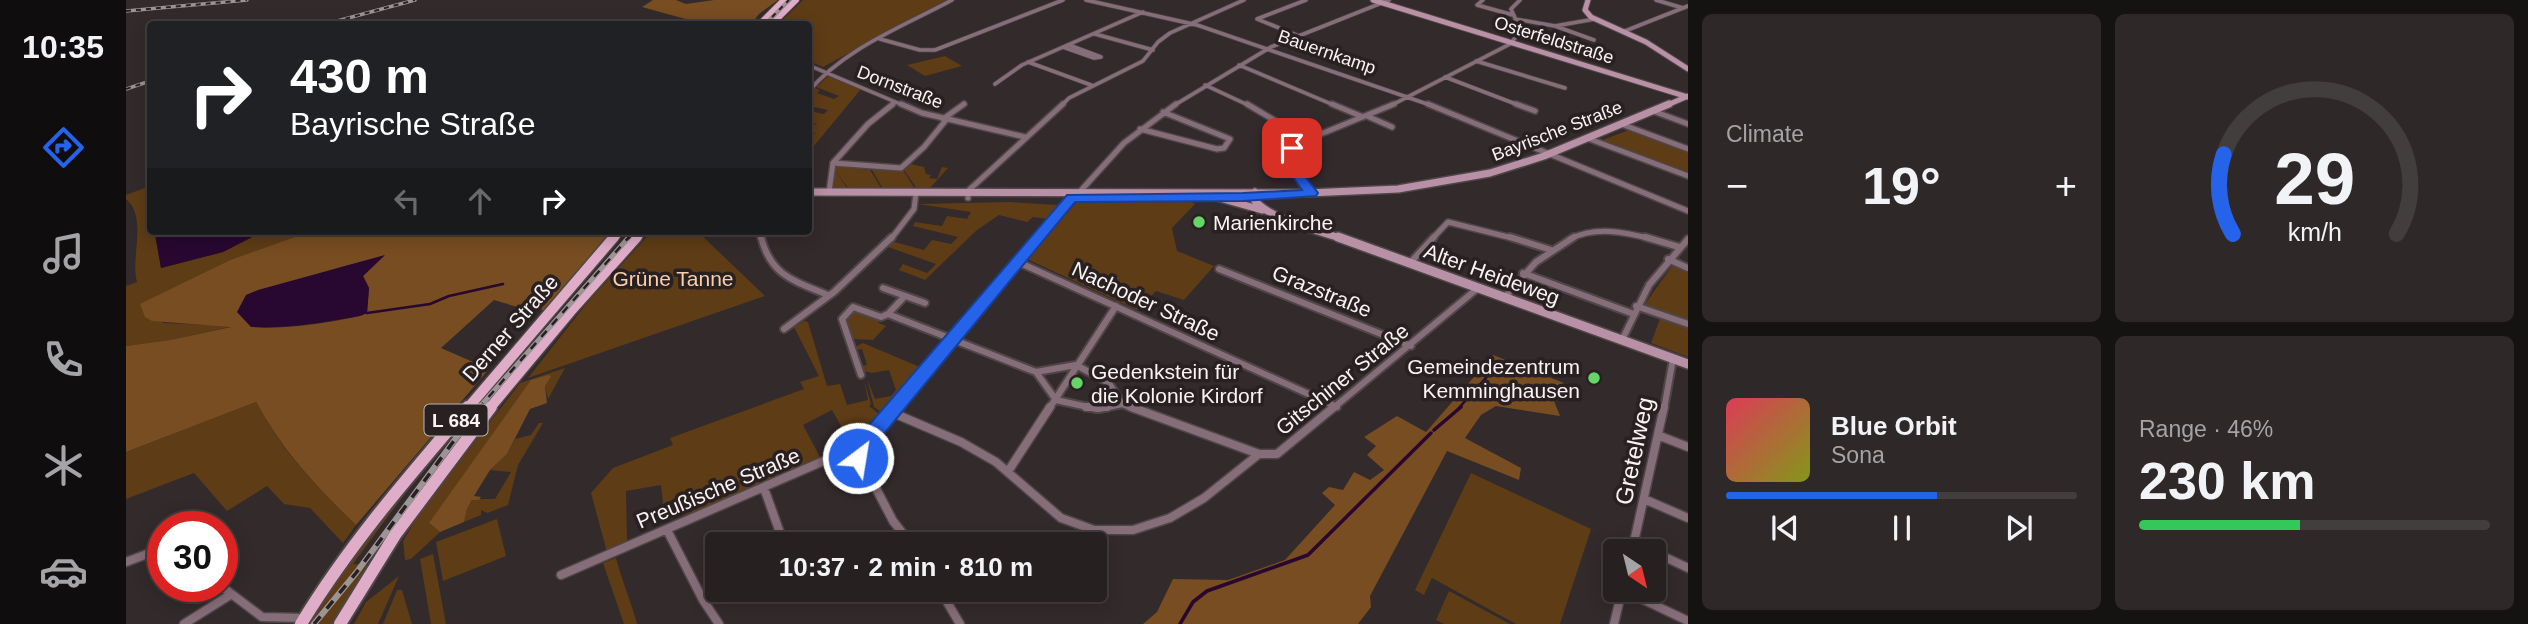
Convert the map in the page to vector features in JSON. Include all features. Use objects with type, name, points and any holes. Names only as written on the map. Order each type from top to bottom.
[{"type":"main road","points":[[763,21],[785,0]]},
{"type":"main road","points":[[775,21],[796,0]]},
{"type":"main road","name":"Derner Straße","points":[[301,622],[331,575],[385,504],[617,235]]},
{"type":"main road","name":"Derner Straße","points":[[340,624],[400,526],[441,469],[561,321],[639,235]]},
{"type":"street","points":[[812,87],[825,72],[842,59],[952,0]]},
{"type":"street","points":[[880,39],[920,50],[935,50],[1063,0]]},
{"type":"street","name":"Bauernkamp","points":[[1086,0],[1190,23],[1271,47],[1409,96],[1688,211]]},
{"type":"street","points":[[967,195],[1061,104],[1091,85],[1143,61],[1163,38],[1190,23],[1244,0]]},
{"type":"street","points":[[1299,36],[1257,19],[1306,0]]},
{"type":"street","name":"Osterfeldstraße","points":[[1373,0],[1688,97]]},
{"type":"street","name":"Preußische Straße","points":[[561,575],[864,443],[1107,158],[1140,129],[1205,85],[1271,47],[1389,0]]},
{"type":"street","points":[[1483,0],[1477,5],[1555,26],[1594,40]]},
{"type":"street","points":[[1310,193],[1289,158],[1292,148],[1306,139],[1365,117],[1409,96],[1513,42],[1521,31],[1511,9],[1520,0]]},
{"type":"street","points":[[1588,0],[1585,10],[1595,19],[1648,43],[1688,69]]},
{"type":"street","points":[[1656,0],[1688,8]]},
{"type":"street","points":[[1625,31],[1682,8]]},
{"type":"street","points":[[995,84],[1028,62],[1143,12]]},
{"type":"street","points":[[1555,26],[1595,19]]},
{"type":"street","points":[[1096,34],[1153,50]]},
{"type":"street","points":[[1063,47],[1094,58],[1101,57],[1069,45]]},
{"type":"street","points":[[1476,61],[1565,88]]},
{"type":"street","points":[[1028,62],[1091,85]]},
{"type":"street","points":[[1239,65],[1392,127]]},
{"type":"street","name":"Dornstraße","points":[[812,67],[895,102],[945,119],[1025,137]]},
{"type":"street","points":[[1445,77],[1535,111]]},
{"type":"street","points":[[1205,85],[1242,101],[1306,139]]},
{"type":"street","name":"Bayrische Straße","points":[[1075,195],[1216,197],[1412,187],[1490,173],[1550,153],[1688,97]]},
{"type":"street","points":[[829,192],[833,163],[868,124],[895,102]]},
{"type":"street","points":[[833,163],[901,168],[924,147],[945,119],[964,104]]},
{"type":"street","points":[[1653,111],[1688,124]]},
{"type":"street","points":[[1140,129],[1217,149],[1224,148],[1230,139],[1226,135],[1163,112]]},
{"type":"street","points":[[1621,124],[1688,149]]},
{"type":"street","points":[[1587,138],[1688,176]]},
{"type":"street","name":"Bayrische Straße","points":[[812,192],[916,196]]},
{"type":"street","name":"Bayrische Straße","points":[[812,197],[1256,195]]},
{"type":"street","name":"Alter Heideweg","points":[[1256,195],[1257,205],[1270,213],[1688,364]]},
{"type":"street","name":"Alter Heideweg","points":[[1256,195],[1283,217]]},
{"type":"street","points":[[784,329],[808,314],[903,228],[914,209],[916,196]]},
{"type":"street","points":[[1216,197],[1270,213]]},
{"type":"street","points":[[1410,263],[1448,222],[1552,250]]},
{"type":"street","points":[[1505,297],[1523,273],[1552,250],[1583,235],[1607,230],[1679,247]]},
{"type":"street","points":[[760,235],[763,252],[773,268],[828,295]]},
{"type":"street","points":[[1622,340],[1631,313],[1668,259],[1688,239]]},
{"type":"street","points":[[1668,259],[1688,268]]},
{"type":"street","name":"Nachoder Straße","points":[[1018,262],[1336,407]]},
{"type":"street","name":"Grazstraße","points":[[1219,268],[1411,346]]},
{"type":"street","name":"Alter Heideweg","points":[[1523,273],[1631,313]]},
{"type":"street","points":[[883,288],[925,303]]},
{"type":"street","name":"Gitschiner Straße","points":[[891,412],[961,443],[1009,470],[1061,519],[1080,527],[1114,531],[1145,527],[1178,515],[1259,454],[1277,454],[1478,288]]},
{"type":"street","points":[[861,375],[842,319],[853,307],[881,317],[888,314],[905,296]]},
{"type":"street","points":[[1009,470],[1116,306]]},
{"type":"street","points":[[1636,306],[1688,324]]},
{"type":"street","points":[[888,314],[1036,372],[1076,365],[1109,383],[1122,404]]},
{"type":"street","name":"Gretelweg","points":[[1635,539],[1660,436],[1673,359]]},
{"type":"street","points":[[1036,372],[1056,400],[1088,408],[1122,404],[1259,454]]},
{"type":"street","points":[[1660,436],[1688,447]]},
{"type":"street","points":[[855,448],[873,486],[902,532]]},
{"type":"street","points":[[764,488],[780,532]]},
{"type":"street","points":[[1644,499],[1688,518]]},
{"type":"street","points":[[667,530],[703,600],[719,624]]},
{"type":"street","points":[[126,562],[147,554]]},
{"type":"street","points":[[1666,558],[1688,568]]},
{"type":"street","points":[[238,600],[262,617],[301,622]]},
{"type":"street","points":[[184,624],[219,602]]},
{"type":"street","points":[[947,602],[960,624]]},
{"type":"street","points":[[1614,624],[1620,602]]},
{"type":"street","points":[[1648,602],[1688,621]]},
{"type":"green space","points":[[803,0],[947,0],[823,67],[812,62],[812,21],[781,21]]},
{"type":"green space","points":[[945,56],[962,66],[925,76],[907,65]]},
{"type":"green space","points":[[828,76],[861,89],[812,148],[812,135],[816,133],[812,132],[812,126],[817,124],[812,123],[812,112],[824,114],[828,110],[812,107],[812,92],[815,88],[820,90],[817,93],[834,99],[839,96],[816,87]]},
{"type":"green space","points":[[1629,130],[1688,151],[1688,174],[1600,141]]},
{"type":"green space","points":[[911,164],[924,167],[926,174],[931,175],[929,178],[937,179],[942,167],[948,168],[929,189],[917,189],[904,170]]},
{"type":"green space","points":[[837,165],[867,170],[869,168],[881,188],[849,189],[836,172],[847,188],[833,187],[834,167]]},
{"type":"green space","points":[[871,168],[903,170],[915,189],[883,189]]},
{"type":"green space","points":[[147,187],[147,235],[155,235],[161,268],[223,252],[256,235],[300,235],[230,260],[140,305],[164,323],[234,326],[170,340],[126,346],[126,286],[137,282],[137,227],[133,207],[126,195]]},
{"type":"green space","points":[[1190,201],[1195,204],[1172,228],[1177,251],[1214,266],[1184,300],[1156,291],[1137,310],[1029,260],[1076,203]]},
{"type":"green space","points":[[1010,202],[1057,205],[1048,219],[1033,217],[1027,222],[999,215],[977,230],[925,280],[899,270],[903,264],[927,273],[936,264],[888,247],[894,242],[924,250],[932,240],[951,244],[958,237],[913,226],[915,222],[942,226],[947,216],[967,219],[971,212],[918,204]]},
{"type":"green space","name":"Grüne Tanne","points":[[648,235],[701,235],[765,296],[528,378],[587,303]]},
{"type":"green space","points":[[1672,266],[1688,271],[1688,322],[1645,304]]},
{"type":"green space","points":[[857,311],[876,318],[886,326],[873,340],[853,339],[846,318]]},
{"type":"green space","points":[[1661,316],[1688,326],[1688,357],[1651,343]]},
{"type":"green space","points":[[804,321],[808,322],[827,386],[840,384],[847,405],[868,400],[864,380],[871,404],[869,406],[879,414],[856,443],[852,445],[832,410],[803,425],[820,457],[703,509],[665,521],[661,485],[626,491],[627,541],[607,552],[591,493],[613,468],[673,445],[670,438],[804,389],[800,382],[819,376],[794,327]]},
{"type":"green space","points":[[863,343],[920,367],[881,412],[874,407],[867,379],[875,399],[891,396],[896,390],[889,370],[872,373],[863,371],[861,366],[867,365],[862,349],[856,350],[855,347]]},
{"type":"green space","points":[[565,368],[548,399],[545,386],[430,524],[440,532],[411,559],[405,560],[403,541],[417,518],[520,383]]},
{"type":"green space","points":[[256,402],[301,468],[356,525],[343,543],[310,508],[284,504],[267,486],[227,511],[194,473],[126,499],[126,452]]},
{"type":"green space","points":[[539,423],[543,423],[518,465],[508,505],[487,513],[481,510],[481,515],[464,522],[473,499],[495,499],[511,472],[490,470],[507,454],[515,439],[531,435]]},
{"type":"green space","points":[[426,465],[353,564],[368,565],[333,624],[307,624],[377,521]]},
{"type":"green space","points":[[1471,473],[1591,529],[1560,624],[1516,624],[1432,578],[1424,595],[1415,590]]},
{"type":"green space","points":[[497,519],[506,556],[443,581],[436,542]]},
{"type":"green space","points":[[433,554],[446,624],[431,624],[420,559]]},
{"type":"green space","points":[[616,558],[637,624],[624,624],[603,563]]},
{"type":"green space","points":[[399,576],[378,624],[354,624],[366,602]]},
{"type":"green space","points":[[397,590],[402,590],[412,624],[383,624]]},
{"type":"green space","points":[[1449,591],[1510,624],[1444,624],[1436,620]]},
{"type":"shaded area","points":[[653,0],[676,0],[686,4],[714,0],[778,0],[753,21],[693,21],[642,7]]},
{"type":"shaded area","points":[[155,235],[256,235],[223,252],[161,268]]},
{"type":"shaded area","points":[[300,235],[609,235],[544,310],[517,307],[494,300],[441,348],[489,369],[356,525],[301,468],[256,402],[126,452],[126,346],[231,327],[152,321],[145,317],[140,304],[230,260]],"holes":[[[384,256],[363,276],[369,288],[367,313],[358,316],[272,328],[250,325],[338,268]]]},
{"type":"shaded area","points":[[385,255],[363,276],[369,288],[367,313],[360,316],[292,326],[251,327],[237,312],[246,295],[258,290]]},
{"type":"shaded area","points":[[1493,355],[1564,383],[1554,401],[1560,416],[1496,406],[1481,415],[1465,438],[1521,468],[1519,480],[1447,451],[1370,596],[1371,607],[1358,624],[1143,624],[1157,612],[1173,579],[1228,580],[1285,560],[1335,505],[1322,493],[1329,487],[1343,490],[1354,472],[1370,480],[1384,470],[1367,455],[1376,446],[1364,437],[1397,416],[1426,432]]},
{"type":"shaded area","points":[[551,376],[545,386],[547,403],[530,409],[507,454],[490,470],[474,496],[481,497],[479,500],[472,500],[464,522],[440,532],[429,523],[531,380]]},
{"type":"waterway","points":[[367,313],[430,304],[449,296],[503,284]]},
{"type":"waterway","points":[[1458,409],[1492,371]]},
{"type":"waterway","points":[[1434,430],[1461,407]]},
{"type":"waterway","points":[[1180,624],[1193,602],[1207,591],[1308,555],[1431,433]]},
{"type":"railway","points":[[126,11],[247,0]]},
{"type":"railway","points":[[337,21],[415,0]]},
{"type":"railway","points":[[768,21],[789,0]]},
{"type":"railway","points":[[126,89],[147,82]]},
{"type":"railway","points":[[628,239],[632,235]]},
{"type":"railway","points":[[478,409],[629,237]]},
{"type":"railway","points":[[314,624],[356,573],[479,407]]},
{"type":"place","name":"Marienkirche","points":[[1199,222]]},
{"type":"place","name":"Gemeindezentrum Kemminghausen","points":[[1594,378]]},
{"type":"place","name":"Gedenkstein für die Kolonie Kirdorf","points":[[1077,383]]},
{"type":"route","points":[[858,458],[855,448],[876,430],[1072,198],[1243,197],[1311,193],[1292,167],[1289,158],[1292,148]]}]
